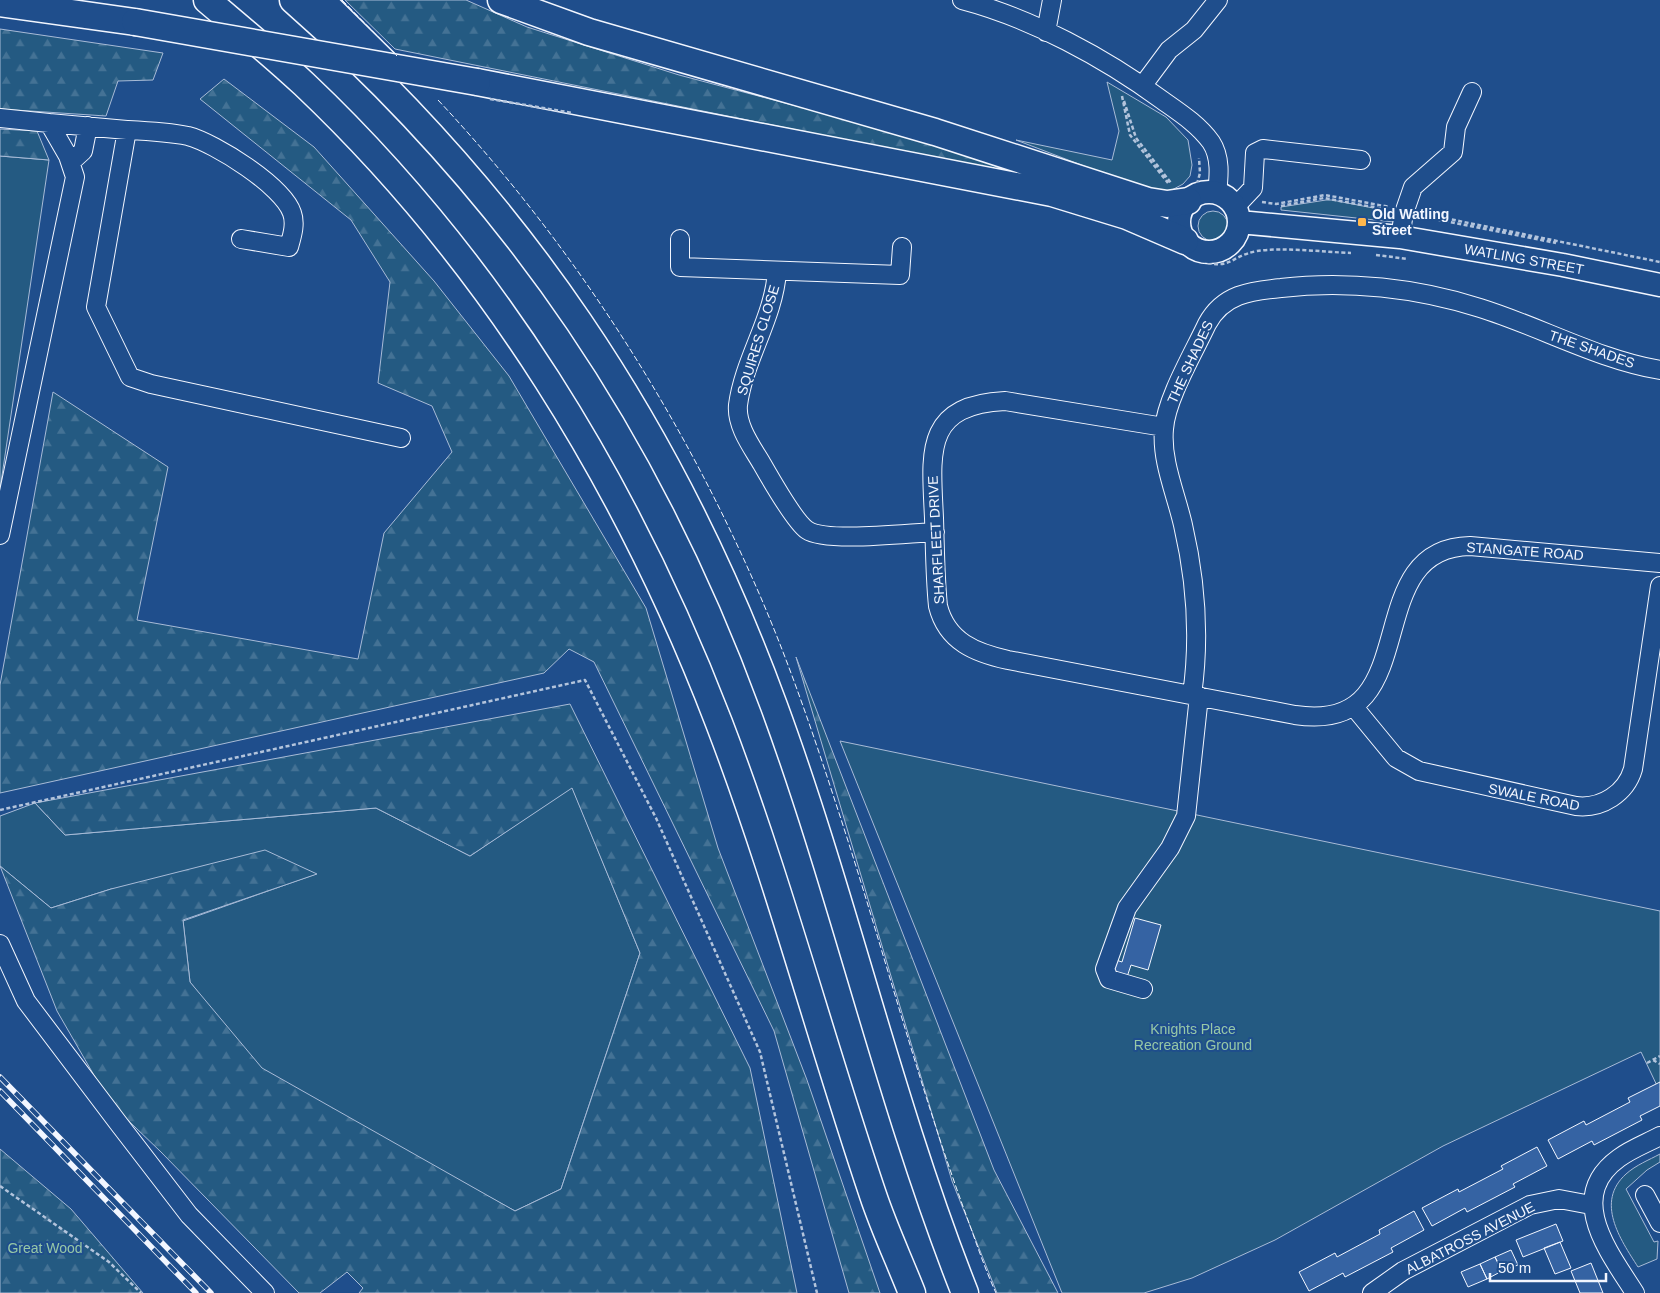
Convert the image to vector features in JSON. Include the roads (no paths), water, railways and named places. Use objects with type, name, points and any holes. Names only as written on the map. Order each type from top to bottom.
[{"type":"highway","points":[[208,0],[304,84],[360,141],[442,232],[518,334],[574,420],[606,476],[644,549],[676,618],[720,726],[757,832],[874,1198],[912,1293]]},
{"type":"highway","points":[[293,0],[448,151],[539,263],[608,364],[670,468],[711,552],[775,707],[860,969],[910,1138],[965,1293]]},
{"type":"highway","points":[[321,0],[430,110],[448,151]]},
{"type":"highway","points":[[501,0],[589,32],[934,132],[1148,201],[1167,204],[1182,188]]},
{"type":"highway","points":[[0,3],[135,22],[477,82],[1052,193],[1127,216],[1187,248]]},
{"type":"main road","points":[[1182,188],[1217,194],[1243,210],[1234,240],[1219,251],[1200,251],[1187,248],[1179,224],[1183,208],[1182,188]]},
{"type":"main road","name":"WATLING STREET","points":[[1243,210],[1564,265],[1660,285]]},
{"type":"street","points":[[962,0],[979,4],[1046,32],[1143,85],[1185,116],[1210,142],[1219,169],[1217,194]]},
{"type":"street","points":[[1046,32],[1052,0]]},
{"type":"street","points":[[1143,85],[1169,50],[1194,30],[1218,0]]},
{"type":"street","points":[[1400,237],[1405,210],[1416,182],[1453,152],[1456,127],[1472,92]]},
{"type":"street","points":[[0,118],[184,136],[202,141],[238,160],[287,202],[293,219],[289,247],[241,239]]},
{"type":"street","points":[[0,535],[74,188],[75,174],[71,162],[49,123]]},
{"type":"street","points":[[71,162],[83,151],[88,126]]},
{"type":"street","points":[[127,130],[96,307],[128,375],[133,379],[151,384],[400,438]]},
{"type":"street","points":[[1243,210],[1252,190],[1255,153],[1263,149],[1361,160]]},
{"type":"street","name":"SQUIRES CLOSE","points":[[680,239],[680,267],[900,275],[902,246]]},
{"type":"street","name":"SQUIRES CLOSE","points":[[777,271],[775,292],[738,407],[743,431],[765,469],[802,525],[812,533],[839,536],[935,532]]},
{"type":"street","name":"THE SHADES","points":[[1143,989],[1109,979],[1105,969],[1127,908],[1170,848],[1186,816],[1195,696],[1194,592],[1184,528],[1164,450],[1164,427],[1182,376],[1211,316],[1222,304],[1235,296],[1259,290],[1321,284],[1383,289],[1441,298],[1481,308],[1599,354],[1660,370]]},
{"type":"street","name":"SHARFLEET DRIVE","points":[[1164,427],[1005,401],[985,402],[965,408],[954,414],[943,426],[933,451],[935,532],[940,612],[953,635],[970,649],[1008,660],[1195,696]]},
{"type":"street","name":"STANGATE ROAD","points":[[1195,696],[1313,717],[1335,715],[1354,707],[1365,697],[1376,680],[1410,577],[1421,564],[1441,551],[1470,546],[1660,563]]},
{"type":"street","name":"SWALE ROAD","points":[[1354,707],[1396,758],[1419,771],[1576,806],[1587,807],[1603,803],[1622,789],[1634,769],[1660,586]]},
{"type":"street","points":[[0,944],[26,1001],[189,1215],[265,1293]]},
{"type":"street","points":[[1634,1293],[1599,1230],[1592,1204],[1597,1185],[1604,1172],[1619,1158],[1660,1136]]},
{"type":"street","points":[[1645,1195],[1660,1223]]},
{"type":"street","name":"ALBATROSS AVENUE","points":[[1381,1290],[1403,1271],[1530,1205],[1558,1199],[1592,1204]]},
{"type":"railway","points":[[0,1077],[211,1293]]},
{"type":"railway","points":[[0,1091],[196,1293]]},
{"type":"place","name":"Old Watling Street","points":[[1362,222]]},
{"type":"park label","name":"Knights Place Recreation Ground","points":[[1193,1038]]},
{"type":"park label","name":"Great Wood","points":[[45,1248]]}]
